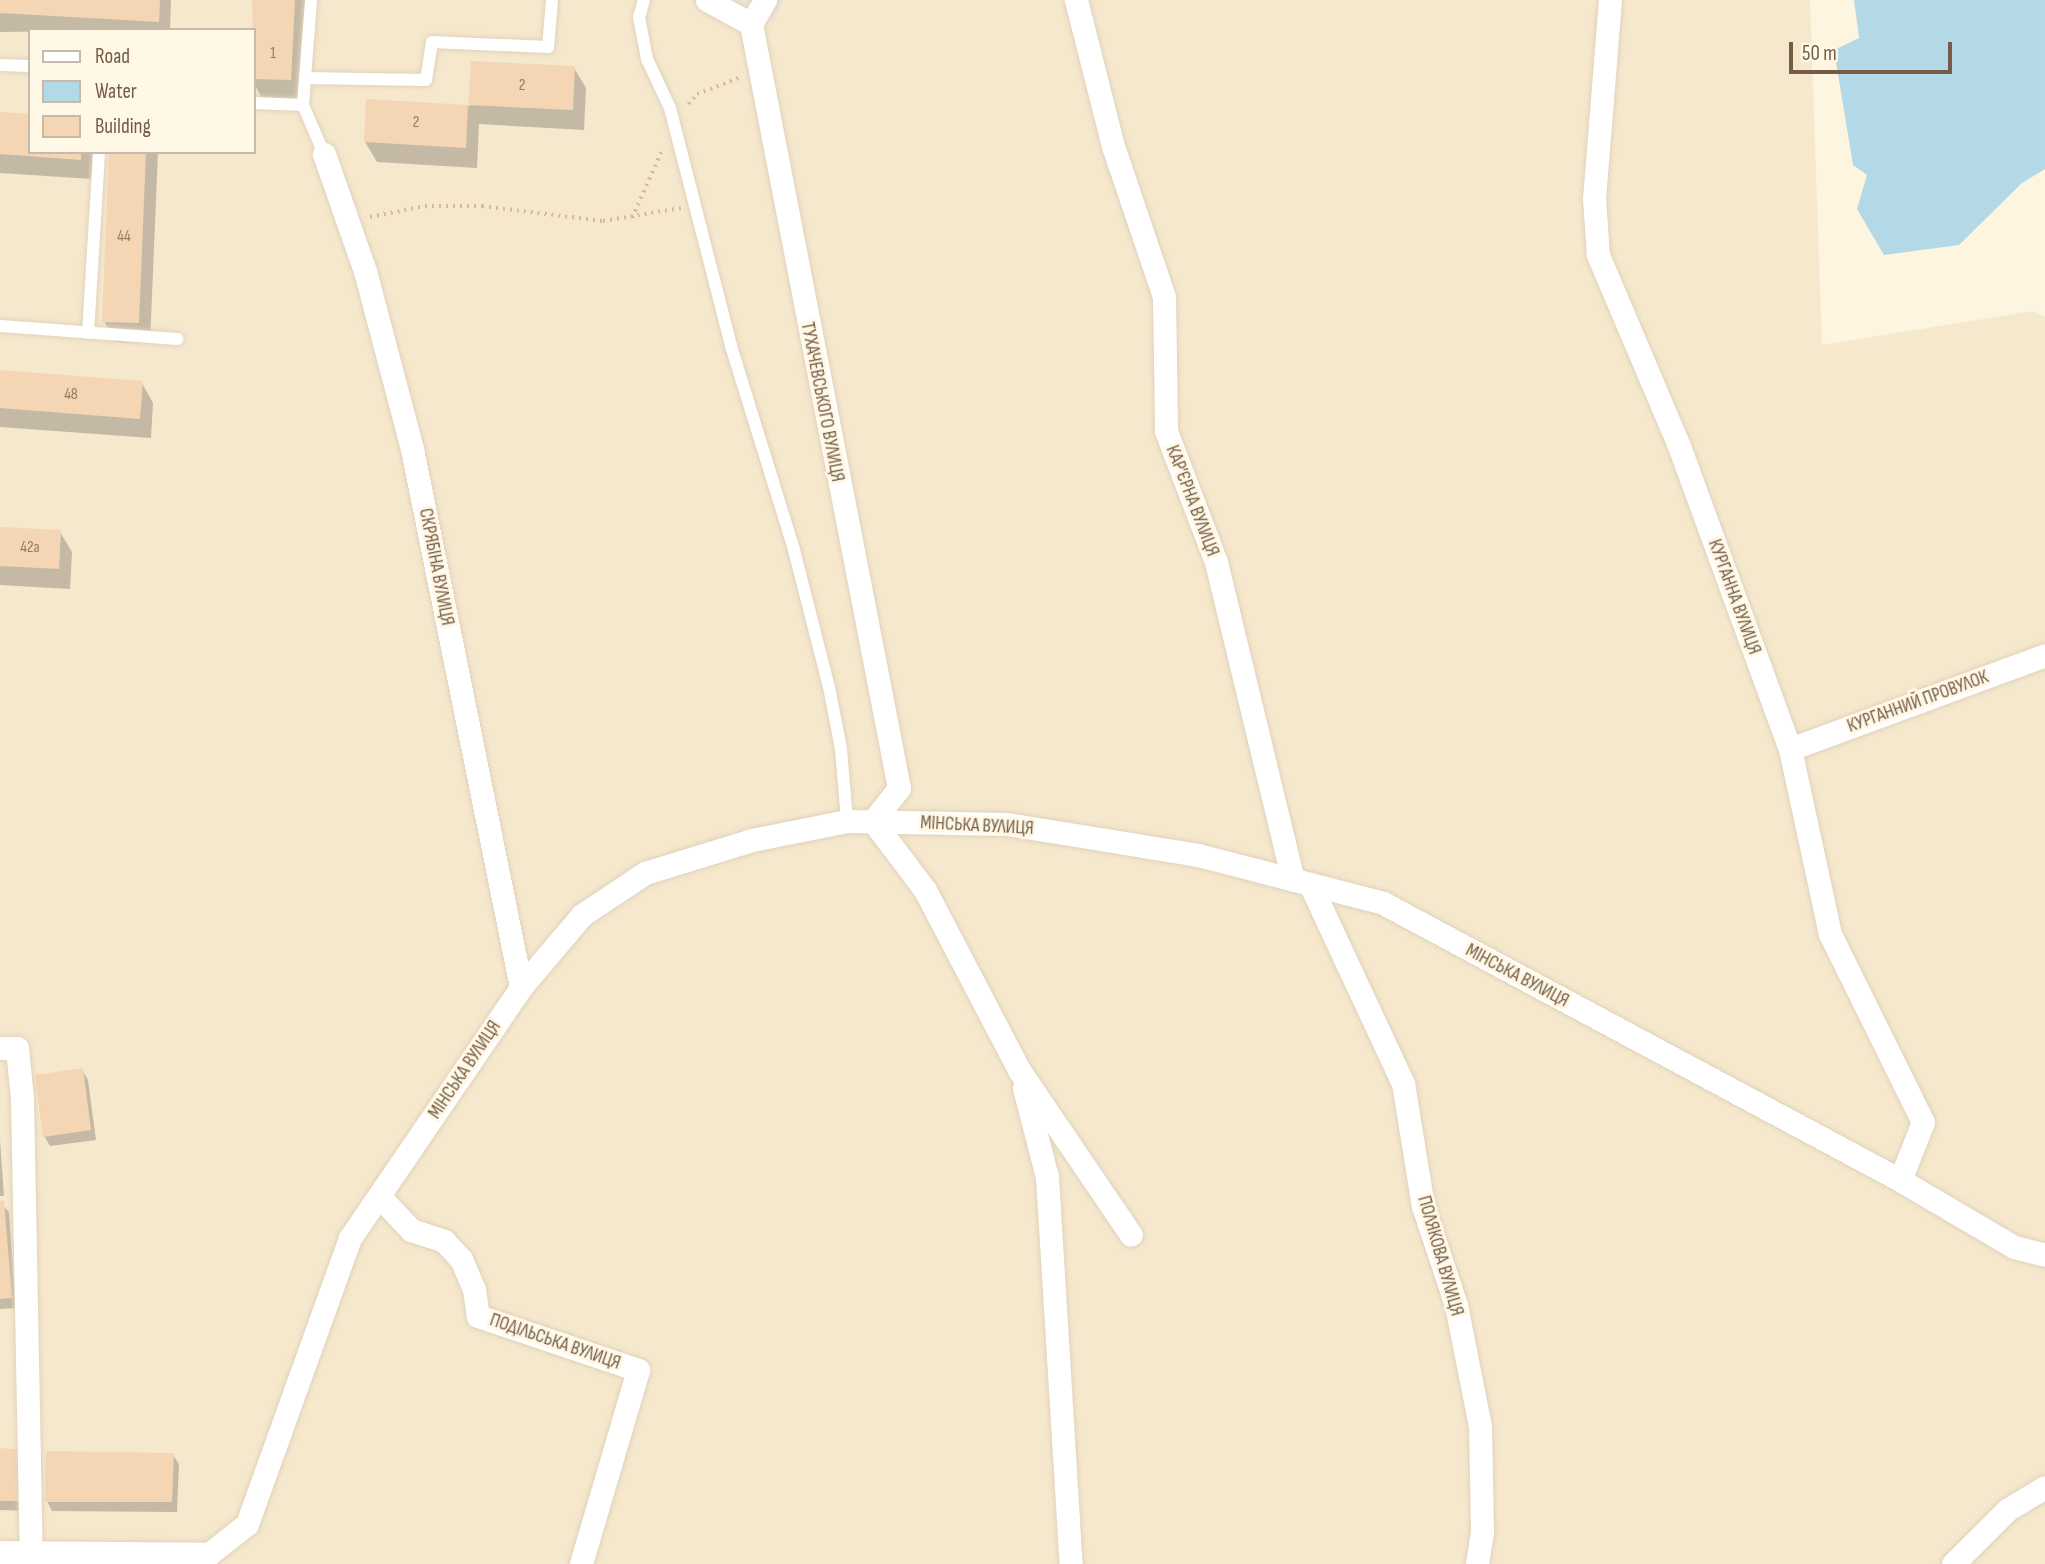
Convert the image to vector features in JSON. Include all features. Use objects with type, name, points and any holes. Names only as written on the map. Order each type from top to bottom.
[{"type":"street","points":[[707,0],[751,24],[765,0]]},
{"type":"street","name":"КАР’ЄРНА ВУЛИЦЯ","points":[[1076,0],[1113,146],[1164,297],[1166,431],[1216,562],[1302,882]]},
{"type":"street","name":"КУРГАННА ВУЛИЦЯ","points":[[1610,0],[1594,198],[1598,256],[1679,446],[1790,749],[1830,934],[1923,1122],[1900,1180]]},
{"type":"street","name":"ТУХАЧЕВСЬКОГО ВУЛИЦЯ","points":[[751,24],[899,788],[873,821]]},
{"type":"street","name":"СКРЯБІНА ВУЛИЦЯ","points":[[324,154],[347,222],[412,449],[522,987]]},
{"type":"street","name":"КУРГАННИЙ ПРОВУЛОК","points":[[1790,749],[2045,655]]},
{"type":"street","name":"МІНСЬКА ВУЛИЦЯ","points":[[0,1552],[210,1559],[247,1524],[350,1238],[522,987],[582,915],[645,873],[752,839],[847,821],[1007,824],[1198,855],[1383,903],[1900,1180],[2014,1247],[2045,1255]]},
{"type":"street","points":[[873,821],[925,890],[1019,1070],[1130,1235]]},
{"type":"street","name":"ПОЛЯКОВА ВУЛИЦЯ","points":[[1302,882],[1403,1083],[1423,1206],[1457,1305],[1480,1426],[1482,1532],[1477,1564]]},
{"type":"street","points":[[0,1048],[17,1048],[22,1098],[31,1553]]},
{"type":"street","points":[[1019,1070],[1047,1177],[1071,1564]]},
{"type":"street","name":"ПОДІЛЬСЬКА ВУЛИЦЯ","points":[[379,1196],[411,1230],[444,1241],[461,1259],[474,1289],[478,1316],[638,1370],[581,1564]]},
{"type":"street","points":[[1954,1564],[2007,1510],[2045,1488]]},
{"type":"lane","points":[[311,0],[303,105],[324,154]]},
{"type":"lane","points":[[305,78],[426,80],[432,42],[548,47],[552,0]]},
{"type":"lane","points":[[644,0],[639,18],[647,59],[670,108],[829,687],[841,749],[847,821]]},
{"type":"lane","points":[[0,65],[28,66]]},
{"type":"lane","points":[[256,103],[303,105]]},
{"type":"lane","points":[[89,332],[99,154]]},
{"type":"lane","points":[[0,326],[178,339]]},
{"type":"path","points":[[347,222],[425,206],[482,206],[603,221],[645,217],[695,204]]},
{"type":"shaded area","points":[[0,0],[1810,0],[1822,345],[2033,311],[2045,317],[2045,1564],[0,1564]]},
{"type":"shaded area","points":[[735,0],[783,0],[774,23]]},
{"type":"water","points":[[1854,0],[2045,0],[2045,169],[2022,183],[1959,245],[1884,255],[1857,209],[1867,175],[1853,165],[1834,50],[1859,38]]},
{"type":"building","points":[[0,0],[160,0],[159,22],[0,13]]},
{"type":"building","points":[[252,0],[295,0],[291,80],[256,79],[256,28],[253,28]]},
{"type":"building","points":[[471,61],[575,66],[573,110],[468,105]]},
{"type":"building","points":[[366,99],[468,105],[466,148],[364,142]]},
{"type":"building","points":[[0,112],[28,114],[28,154],[81,154],[81,160],[0,154]]},
{"type":"building","points":[[109,154],[146,154],[139,323],[102,322]]},
{"type":"building","points":[[0,370],[143,381],[140,419],[0,408]]},
{"type":"building","points":[[0,527],[61,530],[59,569],[0,566]]},
{"type":"building","points":[[83,1068],[91,1130],[43,1137],[35,1075]]},
{"type":"building","points":[[4,1200],[12,1298],[0,1299],[0,1201]]},
{"type":"building","points":[[0,1448],[24,1450],[22,1501],[0,1501]]},
{"type":"building","points":[[46,1451],[174,1453],[172,1502],[45,1502]]}]
